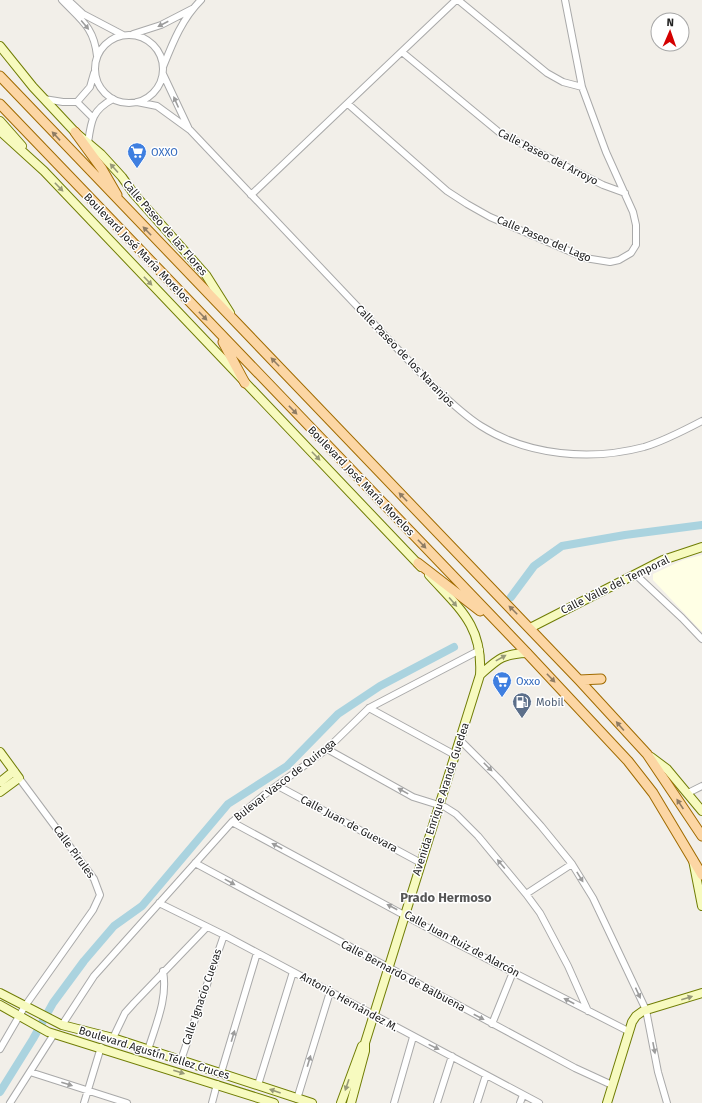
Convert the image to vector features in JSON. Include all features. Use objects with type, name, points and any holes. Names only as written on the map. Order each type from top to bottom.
[{"type":"main road","name":"Boulevard José María Morelos","points":[[0,76],[92,174],[234,319],[579,680],[647,754],[702,836]]},
{"type":"main road","name":"Boulevard José María Morelos","points":[[0,104],[78,187],[527,653],[640,776],[672,822],[702,875]]},
{"type":"main road","points":[[75,132],[102,169],[125,208]]},
{"type":"main road","points":[[218,332],[245,383]]},
{"type":"main road","points":[[418,563],[506,631]]},
{"type":"main road","points":[[579,680],[601,679]]},
{"type":"street","points":[[62,0],[91,32],[95,40],[97,56],[95,72],[90,87],[77,102]]},
{"type":"street","points":[[68,0],[83,14],[123,35]]},
{"type":"street","points":[[131,35],[160,25],[193,8],[202,0]]},
{"type":"street","points":[[251,195],[457,0],[542,69],[563,82],[582,87]]},
{"type":"street","name":"Calle Paseo del Lago","points":[[348,104],[447,191],[467,204],[490,217],[585,258],[610,262],[619,260],[631,253],[636,245],[637,236],[633,212],[606,152],[582,87],[565,0]]},
{"type":"street","points":[[95,72],[97,83],[104,92],[113,99],[124,103],[137,102],[144,99],[154,92],[161,82],[163,71],[177,32],[193,8]]},
{"type":"street","points":[[97,56],[102,47],[110,40],[123,35],[131,35],[143,38],[153,45],[158,52],[163,71]]},
{"type":"street","name":"Calle Paseo de las Flores","points":[[0,46],[20,72],[44,99],[75,132],[122,177],[134,194],[206,275],[234,319]]},
{"type":"street","name":"Calle Paseo del Arroyo","points":[[402,52],[500,133],[590,179],[625,193]]},
{"type":"street","points":[[0,57],[20,72]]},
{"type":"street","name":"Calle Paseo de los Naranjos","points":[[163,71],[190,130]]},
{"type":"street","points":[[44,99],[63,102],[77,102],[92,117]]},
{"type":"street","points":[[88,143],[92,117],[100,107],[113,99]]},
{"type":"street","name":"Calle Paseo de los Naranjos","points":[[137,102],[157,106],[190,130],[428,381],[457,409],[504,439],[529,448],[555,452],[588,454],[618,452],[644,447],[674,436],[702,421]]},
{"type":"street","points":[[0,122],[44,171]]},
{"type":"street","name":"Boulevard José María Morelos","points":[[0,131],[44,171],[418,563],[463,613],[474,630],[480,650],[480,675]]},
{"type":"street","name":"Calle Valle del Temporal","points":[[530,628],[663,560],[702,547]]},
{"type":"street","points":[[635,574],[677,612],[702,639]]},
{"type":"street","name":"Bulevar Vasco de Quiroga","points":[[62,1025],[94,976],[232,822],[246,809],[327,749],[368,708],[480,650]]},
{"type":"street","points":[[480,675],[496,661],[509,654],[527,653]]},
{"type":"street","name":"Avenida Enrique Aranda Guedea","points":[[341,1103],[359,1052],[365,1043],[375,1016],[421,862],[480,675]]},
{"type":"street","points":[[368,708],[455,755]]},
{"type":"street","points":[[460,740],[499,779],[572,864],[607,924],[646,1010],[658,1072],[667,1103]]},
{"type":"street","points":[[327,749],[413,797],[445,807],[456,814],[478,836],[526,894],[554,938],[588,1011]]},
{"type":"street","name":"Calle Pirules","points":[[0,752],[94,879],[98,885],[100,895],[93,910],[25,1006],[0,1049]]},
{"type":"street","points":[[647,754],[667,769],[702,811]]},
{"type":"street","points":[[0,782],[16,774]]},
{"type":"street","points":[[0,792],[16,774]]},
{"type":"street","name":"Calle Juan de Guevara","points":[[278,786],[421,862]]},
{"type":"street","points":[[688,794],[702,786]]},
{"type":"street","name":"Calle Juan Ruiz de Alarcón","points":[[232,822],[628,1031]]},
{"type":"street","points":[[692,859],[702,906]]},
{"type":"street","name":"Calle Bernardo de Balbuena","points":[[195,863],[492,1024],[575,1068],[612,1085]]},
{"type":"street","points":[[526,894],[572,864]]},
{"type":"street","name":"Antonio Hernández M.","points":[[160,903],[224,935],[539,1103]]},
{"type":"street","points":[[113,1038],[126,1013],[163,971],[207,927]]},
{"type":"street","name":"Calle Ignacio Cuevas","points":[[181,1060],[224,935]]},
{"type":"street","points":[[221,1073],[257,953]]},
{"type":"street","points":[[148,1050],[163,1002],[165,983],[163,971]]},
{"type":"street","points":[[258,1085],[293,972]]},
{"type":"street","points":[[492,1024],[514,972]]},
{"type":"street","points":[[297,1098],[330,992]]},
{"type":"street","name":"Boulevard Agustín Téllez Cruces","points":[[0,993],[62,1025],[113,1038],[312,1103]]},
{"type":"street","points":[[606,1103],[628,1031],[636,1016],[646,1010],[702,993]]},
{"type":"street","name":"Boulevard Agustín Téllez Cruces","points":[[0,1005],[51,1033],[101,1047],[274,1103]]},
{"type":"street","points":[[10,1103],[30,1072],[51,1033]]},
{"type":"street","points":[[394,1103],[413,1037]]},
{"type":"street","name":"Avenida Enrique Aranda Guedea","points":[[351,1103],[365,1052],[365,1043]]},
{"type":"street","points":[[84,1103],[101,1047]]},
{"type":"street","points":[[437,1103],[452,1056]]},
{"type":"street","points":[[30,1072],[127,1103]]},
{"type":"street","points":[[477,1103],[486,1075]]},
{"type":"street","points":[[212,1103],[217,1084]]},
{"type":"street","points":[[520,1103],[523,1095]]},
{"type":"shaded area","points":[[702,555],[702,632],[653,580],[653,574],[683,560]]},
{"type":"waterway","points":[[511,597],[534,566],[562,546],[625,535],[702,525]]},
{"type":"waterway","points":[[0,1092],[33,1039],[53,1003],[84,961],[114,926],[142,906],[228,804],[287,766],[338,714],[380,686],[454,647]]},
{"type":"place","name":"OXXO","points":[[137,169]]},
{"type":"place","name":"Oxxo","points":[[502,698]]},
{"type":"place","name":"Mobil","points":[[522,719]]},
{"type":"district","name":"Prado Hermoso","points":[[446,897]]}]
